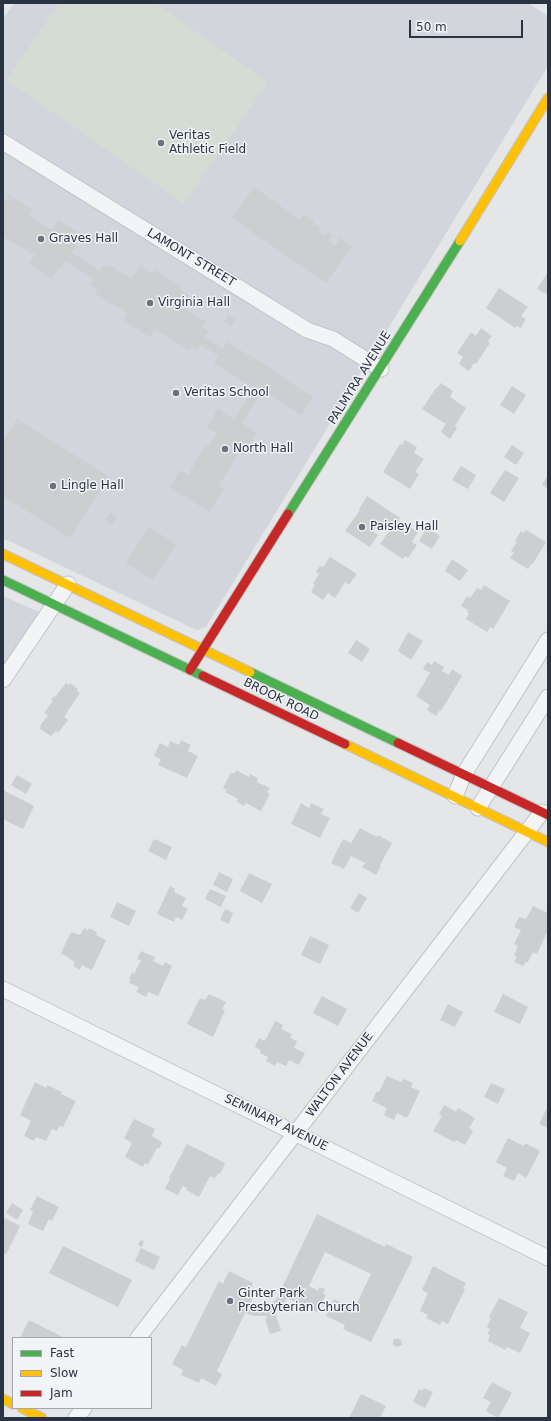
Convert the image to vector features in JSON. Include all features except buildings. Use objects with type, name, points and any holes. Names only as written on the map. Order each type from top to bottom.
[{"type":"main road","name":"PALMYRA AVENUE","points":[[190,670],[381,369],[548,98]]},
{"type":"main road","name":"BROOK ROAD","points":[[3,554],[545,813]]},
{"type":"main road","name":"BROOK ROAD","points":[[3,580],[548,842]]},
{"type":"main road","points":[[3,1399],[12,1404]]},
{"type":"main road","points":[[24,1409],[42,1418]]},
{"type":"street","name":"LAMONT STREET","points":[[3,142],[307,330],[333,339],[381,369]]},
{"type":"street","points":[[3,680],[68,584]]},
{"type":"street","points":[[455,796],[464,774],[548,640]]},
{"type":"street","points":[[478,808],[548,697]]},
{"type":"street","name":"WALTON AVENUE","points":[[139,1337],[527,831],[545,813]]},
{"type":"street","name":"SEMINARY AVENUE","points":[[3,989],[548,1258]]},
{"type":"street","points":[[76,1418],[83,1409]]},
{"type":"shaded area","name":"Veritas School","points":[[14,3],[528,3],[548,16],[548,66],[206,627],[197,630],[3,538],[3,19]]},
{"type":"shaded area","name":"Veritas Athletic Field","points":[[59,3],[155,3],[268,82],[184,204],[6,80]]},
{"type":"shaded area","points":[[3,596],[41,613],[3,668]]},
{"type":"traffic: fast","points":[[288,514],[460,241]]},
{"type":"traffic: fast","points":[[3,580],[203,676]]},
{"type":"traffic: fast","points":[[250,672],[398,743]]},
{"type":"traffic: slow","points":[[460,241],[548,98]]},
{"type":"traffic: slow","points":[[3,554],[250,672]]},
{"type":"traffic: slow","points":[[345,744],[548,842]]},
{"type":"traffic: slow","points":[[3,1399],[12,1404]]},
{"type":"traffic: slow","points":[[24,1409],[42,1418]]},
{"type":"traffic: jam","points":[[190,670],[288,514]]},
{"type":"traffic: jam","points":[[203,676],[345,744]]},
{"type":"traffic: jam","points":[[398,743],[548,815]]},
{"type":"place","name":"Veritas Athletic Field","points":[[161,143]]},
{"type":"place","name":"Graves Hall","points":[[41,239]]},
{"type":"place","name":"Virginia Hall","points":[[150,303]]},
{"type":"place","name":"Veritas School","points":[[176,393]]},
{"type":"place","name":"North Hall","points":[[225,449]]},
{"type":"place","name":"Lingle Hall","points":[[53,486]]},
{"type":"place","name":"Paisley Hall","points":[[362,527]]},
{"type":"place","name":"Ginter Park Presbyterian Church","points":[[230,1301]]}]
